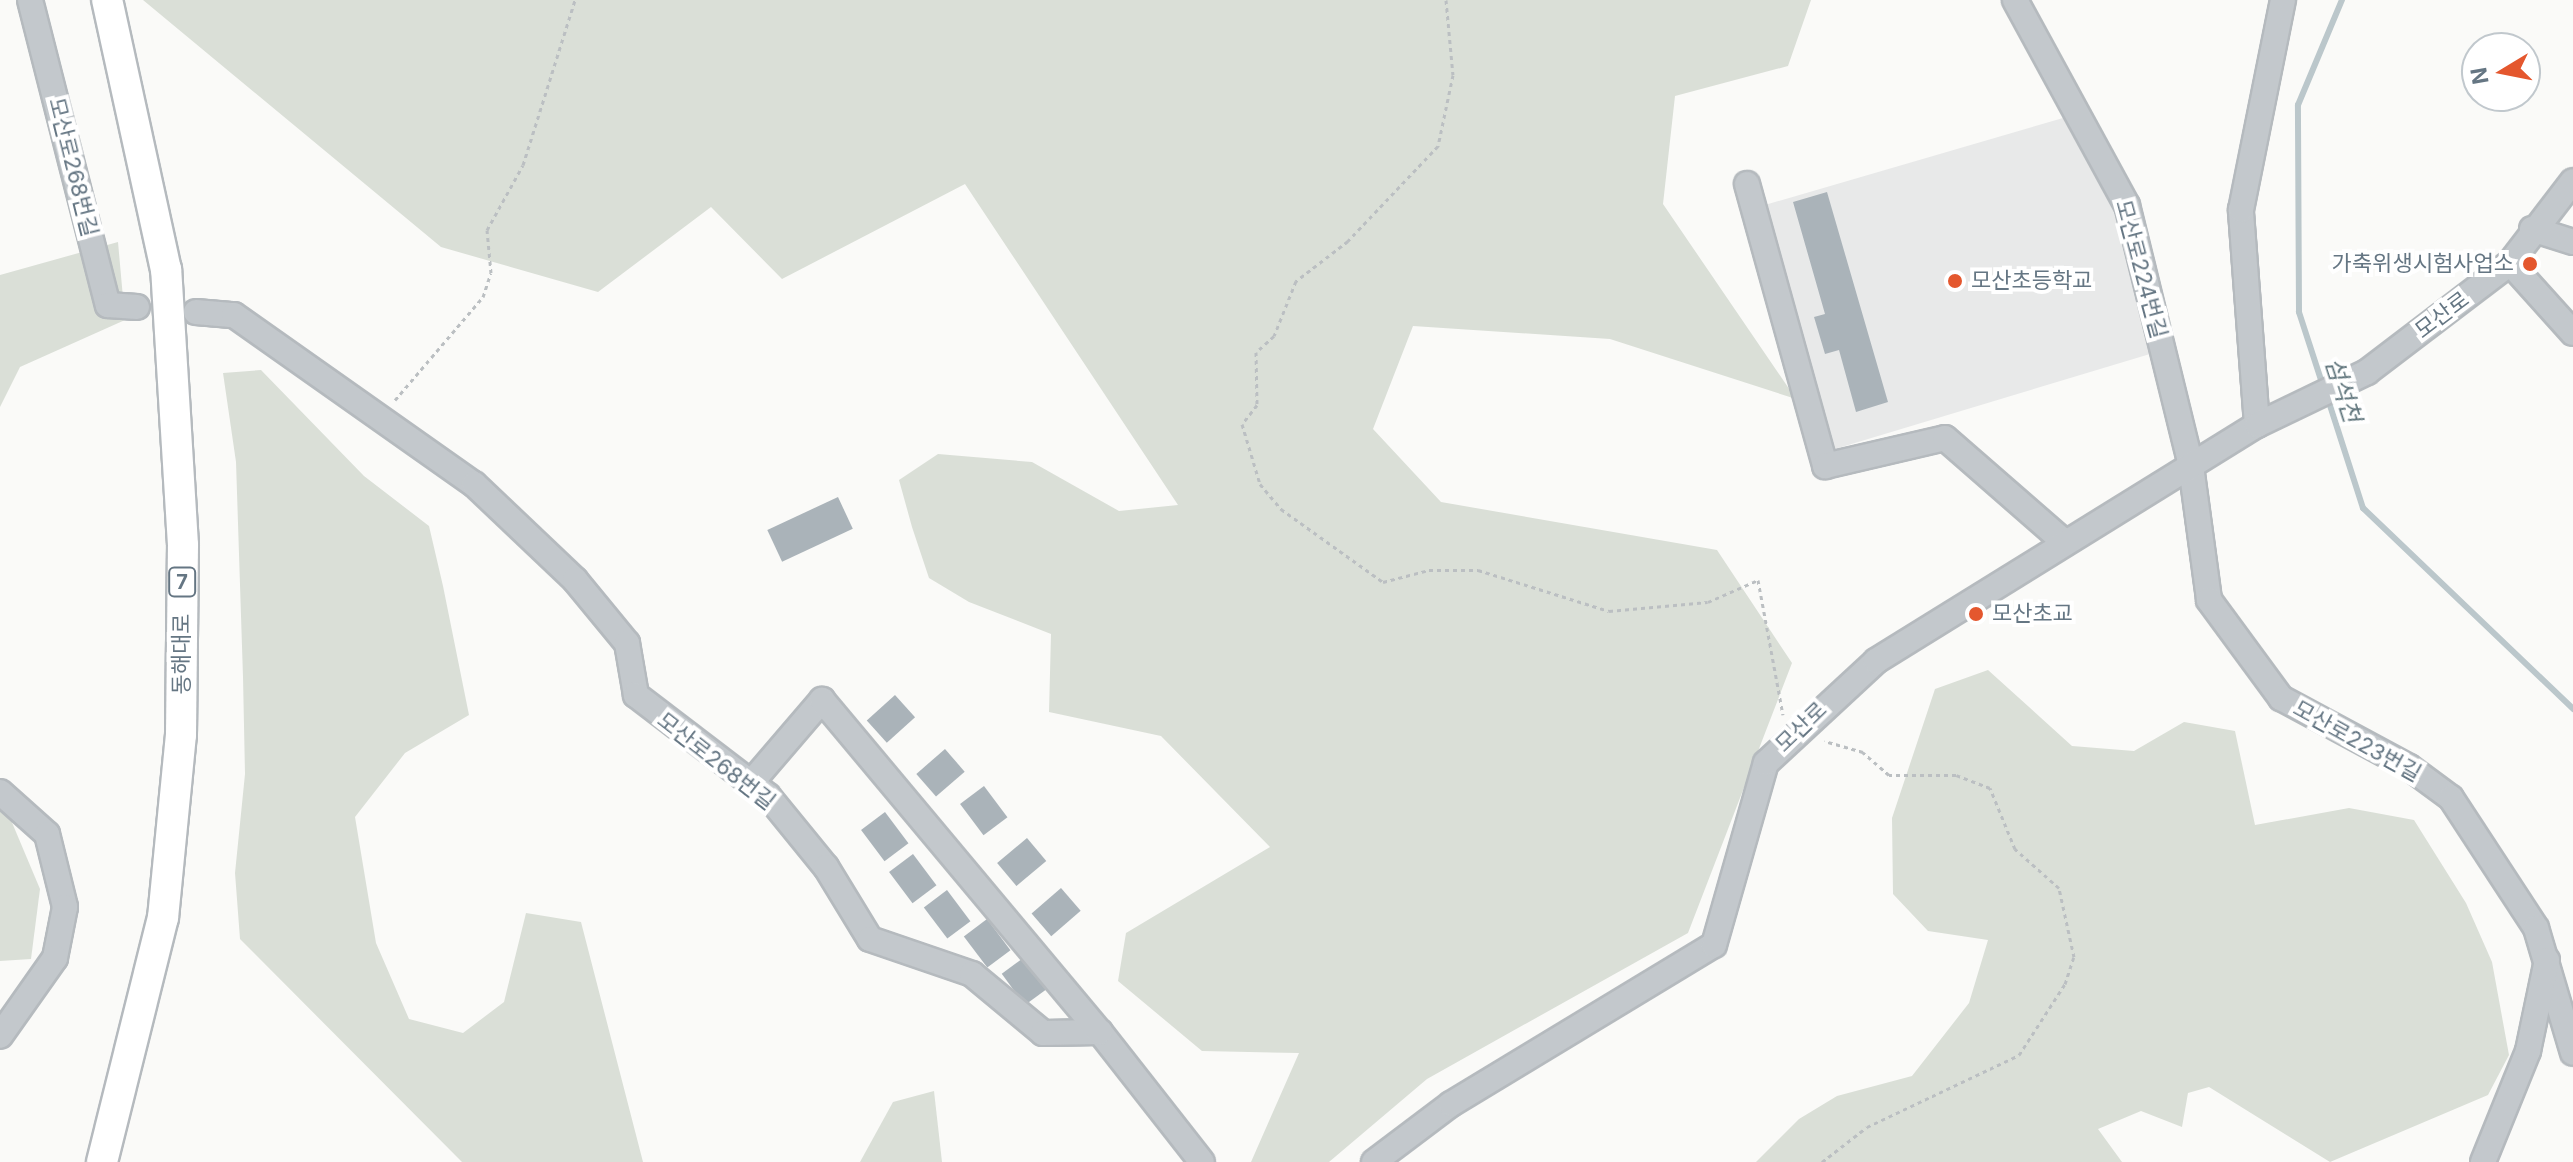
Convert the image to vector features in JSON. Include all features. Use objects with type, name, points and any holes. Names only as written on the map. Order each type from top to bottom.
[{"type":"main road","name":"동해대로","points":[[102,1162],[163,918],[181,735],[183,561],[166,270],[107,0]]},
{"type":"street","name":"모산로268번길","points":[[30,0],[108,305],[137,307]]},
{"type":"street","name":"모산로224번길","points":[[2015,0],[2127,205],[2191,466]]},
{"type":"street","points":[[2257,425],[2241,210],[2283,0]]},
{"type":"street","name":"모산로","points":[[1374,1162],[1451,1104],[1714,945],[1766,763],[1795,729],[1876,661],[2062,540],[2257,425],[2367,372],[2510,263],[2532,229],[2573,181]]},
{"type":"street","points":[[1747,184],[1825,466],[1945,438],[2062,540]]},
{"type":"street","points":[[2532,229],[2573,242]]},
{"type":"street","points":[[2510,263],[2573,333]]},
{"type":"street","name":"모산로268번길","points":[[196,312],[234,315],[474,484],[575,580],[627,643],[636,695],[750,784],[826,867],[870,939],[972,974],[1043,1033],[1100,1032]]},
{"type":"street","name":"모산로223번길","points":[[2191,466],[2209,600],[2234,642],[2281,698],[2409,767],[2451,798],[2522,901],[2547,957],[2573,1053]]},
{"type":"street","points":[[750,784],[822,700],[1100,1032],[1202,1162]]},
{"type":"street","points":[[0,792],[47,834],[65,907],[55,958],[0,1036]]},
{"type":"street","points":[[2483,1162],[2528,1051],[2547,957]]},
{"type":"path","points":[[381,417],[483,297],[491,273],[487,230],[523,165],[575,0]]},
{"type":"path","points":[[1446,0],[1453,75],[1438,146],[1348,241],[1296,281],[1274,336],[1256,352],[1257,405],[1242,424],[1260,484],[1281,509],[1383,582],[1429,570],[1478,570],[1609,611],[1708,602],[1758,580],[1784,719],[1795,729],[1813,740],[1844,743],[1889,775],[1956,775],[1990,788],[2015,849],[2059,888],[2074,957],[2065,984],[2019,1055],[1867,1127],[1822,1162]]},
{"type":"shaded area","points":[[143,0],[1811,0],[1788,66],[1675,96],[1663,204],[1796,399],[1610,339],[1413,326],[1373,429],[1441,502],[1717,550],[1792,663],[1688,933],[1427,1079],[1329,1162],[1251,1162],[1299,1053],[1202,1051],[1118,981],[1126,933],[1270,847],[1161,736],[1049,712],[1051,634],[969,602],[929,578],[912,527],[899,480],[938,454],[1032,462],[1119,511],[1178,505],[965,184],[782,279],[711,207],[598,292],[441,247]]},
{"type":"shaded area","name":"모산초등학교","points":[[2063,118],[2114,207],[2150,354],[1825,452],[1758,207]]},
{"type":"shaded area","points":[[118,242],[125,320],[20,367],[0,407],[0,275]]},
{"type":"shaded area","points":[[261,370],[364,476],[429,526],[443,586],[469,715],[405,753],[355,817],[376,943],[409,1019],[463,1033],[504,1002],[526,913],[581,922],[643,1162],[462,1162],[240,939],[235,873],[245,774],[243,677],[236,462],[223,373]]},
{"type":"shaded area","points":[[1988,670],[2072,746],[2134,751],[2184,722],[2235,731],[2255,825],[2349,808],[2414,820],[2466,903],[2492,962],[2509,1055],[2488,1095],[2330,1162],[2209,1087],[2188,1093],[2182,1127],[2141,1111],[2098,1129],[2122,1162],[1756,1162],[1799,1119],[1837,1096],[1912,1076],[1969,1003],[1988,940],[1928,931],[1893,894],[1892,818],[1935,689]]},
{"type":"shaded area","points":[[0,794],[40,889],[31,959],[0,961]]},
{"type":"shaded area","points":[[934,1091],[942,1162],[860,1162],[893,1102]]},
{"type":"building","points":[[1827,192],[1888,402],[1856,412],[1839,350],[1825,354],[1814,317],[1825,314],[1793,202]]},
{"type":"building","points":[[838,497],[853,529],[782,562],[767,530]]},
{"type":"building","points":[[895,695],[915,717],[887,743],[867,720]]},
{"type":"building","points":[[945,749],[965,772],[936,797],[916,774]]},
{"type":"building","points":[[984,786],[1007,817],[984,835],[960,804]]},
{"type":"building","points":[[885,812],[908,843],[885,861],[861,830]]},
{"type":"building","points":[[1027,838],[1046,861],[1016,886],[997,863]]},
{"type":"building","points":[[913,854],[936,885],[913,903],[889,872]]},
{"type":"building","points":[[1061,888],[1081,911],[1051,936],[1032,914]]},
{"type":"building","points":[[947,890],[970,921],[947,939],[924,907]]},
{"type":"building","points":[[987,919],[1010,950],[987,968],[964,936]]},
{"type":"building","points":[[1026,956],[1049,988],[1025,1005],[1002,974]]},
{"type":"waterway","name":"섬석천","points":[[2323,386],[2299,312],[2298,105],[2342,0]]},
{"type":"waterway","name":"섬석천","points":[[2327,396],[2363,508],[2573,709]]},
{"type":"place","name":"가축위생시험사업소","points":[[2530,264]]},
{"type":"place","name":"모산초등학교","points":[[1955,281]]},
{"type":"place","name":"모산초교","points":[[1976,614]]}]
